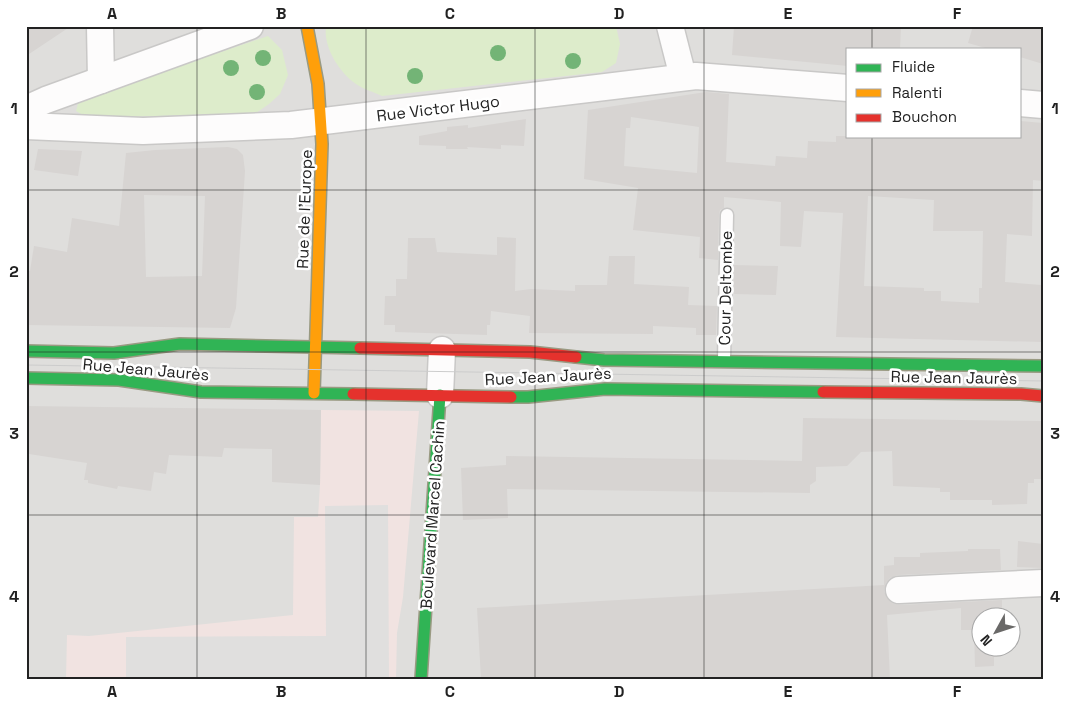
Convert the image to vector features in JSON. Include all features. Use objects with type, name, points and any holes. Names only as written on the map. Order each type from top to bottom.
[{"type":"main road","name":"Rue de l'Europe","points":[[307,26],[315,62],[322,122],[314,393]]},
{"type":"main road","name":"Rue Jean Jaurès","points":[[26,351],[114,353],[180,344],[549,353],[604,360],[724,360],[1043,366]]},
{"type":"main road","name":"Rue Jean Jaurès","points":[[26,378],[119,380],[201,392],[528,397],[605,389],[1021,394],[1043,396]]},
{"type":"main road","name":"Boulevard Marcel Cachin","points":[[421,679],[440,395]]},
{"type":"street","points":[[100,26],[101,80]]},
{"type":"street","points":[[26,109],[250,26]]},
{"type":"street","points":[[670,26],[682,77]]},
{"type":"street","name":"Rue Victor Hugo","points":[[26,126],[143,132],[322,122],[682,77],[706,76],[846,88]]},
{"type":"street","points":[[1022,103],[1043,105]]},
{"type":"street","name":"Boulevard Marcel Cachin","points":[[440,395],[442,350]]},
{"type":"street","points":[[900,590],[1043,583]]},
{"type":"lane","name":"Cour Deltombe","points":[[724,360],[727,215]]},
{"type":"shaded area","points":[[26,26],[1043,26],[1043,679],[26,679]]},
{"type":"shaded area","points":[[321,410],[419,411],[403,597],[397,633],[396,679],[66,679],[67,635],[89,636],[293,615],[294,517],[318,517]]},
{"type":"shaded area","points":[[388,505],[389,679],[126,679],[126,637],[326,636],[325,506]]},
{"type":"green space","points":[[326,26],[616,26],[620,44],[616,63],[602,72],[382,96],[359,86],[338,66],[327,42]]},
{"type":"green space","points":[[268,36],[282,50],[288,75],[280,94],[256,113],[88,118],[76,111],[79,100]]},
{"type":"building","points":[[26,26],[71,26],[26,56]]},
{"type":"building","points":[[734,26],[901,26],[900,48],[846,48],[846,66],[732,55]]},
{"type":"building","points":[[973,26],[1043,26],[1043,64],[1022,58],[1022,48],[986,48],[968,43]]},
{"type":"building","points":[[706,92],[729,94],[726,162],[775,166],[776,156],[807,158],[808,141],[836,142],[836,136],[846,136],[846,138],[1022,138],[1022,121],[1043,123],[1043,181],[1033,180],[1032,236],[1007,234],[1005,282],[1041,285],[1043,342],[836,337],[843,213],[804,211],[801,247],[780,246],[781,202],[724,197],[724,208],[720,210],[719,215],[718,260],[699,258],[700,237],[633,230],[638,188],[584,179],[588,110]],"holes":[[[631,117],[699,127],[697,173],[624,166],[626,128],[630,128]],[[868,196],[934,200],[933,231],[983,231],[982,288],[979,288],[979,303],[941,301],[941,291],[924,291],[924,288],[864,286]]]},
{"type":"building","points":[[526,119],[524,146],[501,145],[501,149],[467,147],[468,149],[446,149],[446,146],[419,145],[419,136],[447,131],[447,127],[468,125],[468,128]]},
{"type":"building","points":[[228,147],[237,149],[243,155],[245,171],[236,308],[230,328],[26,325],[26,270],[30,271],[34,246],[67,252],[72,218],[119,226],[126,153]],"holes":[[[144,195],[205,196],[202,276],[146,277]]]},
{"type":"building","points":[[38,149],[82,151],[78,176],[34,170]]},
{"type":"building","points":[[497,237],[516,238],[515,291],[531,289],[575,291],[575,285],[607,285],[609,256],[635,256],[634,284],[689,287],[688,305],[717,306],[716,335],[696,335],[696,328],[653,326],[653,334],[529,333],[530,316],[491,311],[490,325],[487,325],[487,335],[395,332],[395,325],[384,325],[385,296],[396,296],[396,279],[407,279],[408,238],[435,238],[437,252],[497,255]]},
{"type":"building","points":[[734,265],[778,266],[776,295],[734,294]]},
{"type":"building","points":[[26,406],[321,410],[320,485],[272,482],[272,449],[224,448],[222,457],[169,455],[166,474],[154,472],[151,491],[118,486],[117,489],[88,483],[88,480],[84,480],[87,463],[29,454],[29,446],[26,446]]},
{"type":"building","points":[[803,418],[1043,421],[1043,479],[1034,479],[1034,483],[1028,483],[1027,504],[992,505],[992,500],[950,500],[950,492],[940,492],[940,488],[893,486],[892,451],[861,452],[847,466],[816,467],[816,481],[810,485],[810,493],[507,489],[508,518],[463,520],[461,468],[506,465],[506,456],[802,461]]},
{"type":"building","points":[[1018,541],[1043,544],[1043,568],[1017,567]]},
{"type":"building","points":[[968,549],[1000,549],[1001,570],[898,575],[890,578],[886,583],[884,591],[887,598],[892,603],[900,605],[1002,600],[1002,608],[972,608],[972,630],[961,630],[961,608],[887,615],[890,679],[481,679],[477,608],[884,585],[884,566],[894,565],[894,557],[920,557],[920,553],[968,551]]},
{"type":"building","points":[[975,658],[994,658],[994,666],[975,667]]},
{"type":"tram line","points":[[26,365],[1043,381]]},
{"type":"traffic: fast","points":[[26,351],[114,353],[180,344],[360,348]]},
{"type":"traffic: fast","points":[[576,357],[604,360],[1043,366]]},
{"type":"traffic: fast","points":[[26,378],[119,380],[201,392],[353,394]]},
{"type":"traffic: fast","points":[[511,397],[605,389],[823,392]]},
{"type":"traffic: fast","points":[[421,679],[440,395]]},
{"type":"traffic: slow","points":[[307,26],[318,84],[322,144],[314,393]]},
{"type":"traffic: jam","points":[[360,348],[530,352],[576,357]]},
{"type":"traffic: jam","points":[[823,392],[1021,394],[1043,396]]},
{"type":"traffic: jam","points":[[353,394],[511,397]]}]
